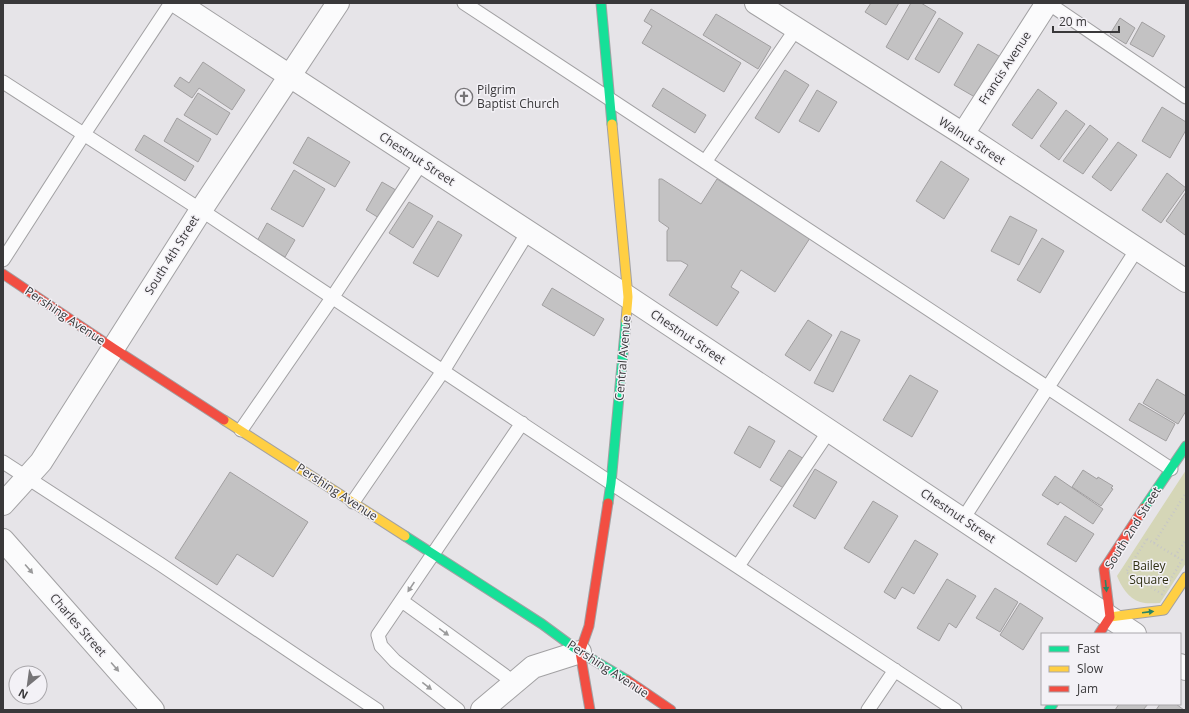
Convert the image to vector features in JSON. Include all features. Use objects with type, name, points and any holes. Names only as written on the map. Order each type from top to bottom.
[{"type":"street","name":"Chestnut Street","points":[[178,3],[628,297],[963,519],[1104,626],[1131,633]]},
{"type":"street","name":"South 4th Street","points":[[3,504],[41,462],[200,210],[338,3]]},
{"type":"street","name":"Central Avenue","points":[[590,710],[580,652],[589,626],[611,483],[628,297],[601,3]]},
{"type":"street","name":"Walnut Street","points":[[756,3],[963,134],[1186,281]]},
{"type":"street","name":"Francis Avenue","points":[[963,134],[1047,3]]},
{"type":"street","name":"Pershing Avenue","points":[[3,274],[113,348],[542,624],[580,652],[624,678],[671,710]]},
{"type":"street","name":"South 2nd Street","points":[[1104,626],[1104,569],[1186,446]]},
{"type":"street","name":"Charles Street","points":[[3,540],[152,710]]},
{"type":"street","points":[[1104,626],[1164,610],[1186,577]]},
{"type":"street","points":[[482,710],[533,667],[580,652]]},
{"type":"lane","points":[[3,260],[171,3]]},
{"type":"lane","points":[[464,3],[1170,469]]},
{"type":"lane","points":[[1047,3],[1186,97]]},
{"type":"lane","points":[[705,162],[796,29]]},
{"type":"lane","points":[[3,82],[200,210],[955,710]]},
{"type":"lane","points":[[241,430],[332,298],[422,162]]},
{"type":"lane","points":[[353,502],[443,371],[528,232]]},
{"type":"lane","points":[[963,519],[1137,249]]},
{"type":"lane","points":[[458,710],[395,661],[382,646],[378,635],[522,423]]},
{"type":"lane","points":[[738,566],[829,431]]},
{"type":"lane","points":[[3,462],[160,564],[377,710]]},
{"type":"lane","points":[[402,601],[515,683]]},
{"type":"lane","points":[[868,710],[895,670]]},
{"type":"path","points":[[1154,543],[1186,493]]},
{"type":"path","points":[[1147,539],[1175,556],[1182,560],[1162,594],[1126,572],[1147,539]]},
{"type":"path","points":[[1175,556],[1186,540]]},
{"type":"green space","name":"Bailey Square","points":[[1186,470],[1186,563],[1160,603],[1140,602],[1129,595],[1123,588],[1117,576]]},
{"type":"building","points":[[871,3],[899,3],[886,25],[865,12]]},
{"type":"building","points":[[911,3],[921,3],[936,12],[908,60],[886,47]]},
{"type":"building","points":[[651,9],[741,63],[724,92],[642,43],[652,26],[644,21]]},
{"type":"building","points":[[716,14],[771,47],[758,69],[703,35]]},
{"type":"building","points":[[939,18],[963,33],[939,73],[915,59]]},
{"type":"building","points":[[1120,18],[1135,28],[1126,44],[1110,34]]},
{"type":"building","points":[[1142,22],[1165,36],[1153,57],[1130,44]]},
{"type":"building","points":[[978,44],[1004,59],[980,100],[954,85]]},
{"type":"building","points":[[203,62],[245,90],[232,110],[199,88],[192,98],[174,86],[180,77],[189,83]]},
{"type":"building","points":[[785,70],[809,85],[779,133],[755,118]]},
{"type":"building","points":[[663,88],[706,115],[695,133],[652,106]]},
{"type":"building","points":[[1038,89],[1057,103],[1032,139],[1012,125]]},
{"type":"building","points":[[817,90],[837,102],[819,132],[799,121]]},
{"type":"building","points":[[198,93],[230,113],[217,135],[184,115]]},
{"type":"building","points":[[1162,107],[1186,122],[1186,130],[1170,158],[1142,141]]},
{"type":"building","points":[[1066,110],[1085,124],[1059,160],[1040,146]]},
{"type":"building","points":[[177,118],[211,139],[198,162],[164,141]]},
{"type":"building","points":[[1090,125],[1108,139],[1083,174],[1063,161]]},
{"type":"building","points":[[144,135],[194,166],[185,181],[135,150]]},
{"type":"building","points":[[308,137],[350,162],[335,187],[293,163]]},
{"type":"building","points":[[1118,142],[1137,155],[1111,191],[1092,177]]},
{"type":"building","points":[[941,161],[969,179],[944,219],[916,201]]},
{"type":"building","points":[[294,170],[325,189],[303,227],[271,209]]},
{"type":"building","points":[[1167,173],[1186,188],[1161,223],[1142,210]]},
{"type":"building","points":[[659,179],[662,179],[701,204],[717,179],[810,238],[775,292],[741,270],[731,287],[739,292],[717,326],[669,295],[688,265],[681,261],[667,261],[667,231],[669,228],[659,221]]},
{"type":"building","points":[[382,182],[401,193],[384,221],[366,210]]},
{"type":"building","points":[[1186,192],[1186,233],[1185,235],[1166,221]]},
{"type":"building","points":[[409,202],[433,216],[413,248],[389,233]]},
{"type":"building","points":[[1010,216],[1037,230],[1019,265],[991,251]]},
{"type":"building","points":[[438,221],[462,235],[438,277],[413,263]]},
{"type":"building","points":[[267,223],[295,240],[285,257],[257,241]]},
{"type":"building","points":[[1042,238],[1064,251],[1040,293],[1017,280]]},
{"type":"building","points":[[552,288],[604,319],[594,336],[542,305]]},
{"type":"building","points":[[808,320],[832,335],[810,371],[785,355]]},
{"type":"building","points":[[841,331],[860,340],[833,392],[814,383]]},
{"type":"building","points":[[910,375],[938,391],[912,437],[883,420]]},
{"type":"building","points":[[1157,379],[1186,396],[1186,411],[1178,424],[1143,403]]},
{"type":"building","points":[[1139,403],[1175,424],[1166,441],[1129,420]]},
{"type":"building","points":[[749,426],[775,441],[760,468],[734,453]]},
{"type":"building","points":[[789,450],[811,463],[792,493],[770,480]]},
{"type":"building","points":[[815,469],[837,482],[815,519],[793,506]]},
{"type":"building","points":[[1083,470],[1097,479],[1098,477],[1113,486],[1111,488],[1113,489],[1101,506],[1072,487]]},
{"type":"building","points":[[230,472],[308,522],[273,577],[237,554],[217,585],[175,558]]},
{"type":"building","points":[[1055,476],[1103,509],[1093,524],[1060,502],[1058,505],[1042,495]]},
{"type":"building","points":[[873,501],[898,516],[869,563],[844,548]]},
{"type":"building","points":[[1065,516],[1094,534],[1076,562],[1047,544]]},
{"type":"building","points":[[915,540],[938,554],[914,594],[902,587],[895,599],[884,592]]},
{"type":"building","points":[[947,579],[976,596],[956,628],[949,623],[939,641],[917,628]]},
{"type":"building","points":[[995,588],[1018,602],[1000,632],[976,618]]},
{"type":"building","points":[[1020,603],[1043,618],[1023,650],[1000,635]]},
{"type":"building","points":[[1118,705],[1147,705],[1143,710],[1115,710]]},
{"type":"building","points":[[1159,705],[1177,705],[1184,710],[1156,710]]},
{"type":"traffic: fast","points":[[601,3],[612,124]]},
{"type":"traffic: fast","points":[[608,503],[626,321]]},
{"type":"traffic: fast","points":[[1144,508],[1186,446]]},
{"type":"traffic: fast","points":[[405,536],[542,624],[580,652],[627,680]]},
{"type":"traffic: fast","points":[[1049,710],[1052,705]]},
{"type":"traffic: slow","points":[[612,124],[628,297],[626,321]]},
{"type":"traffic: slow","points":[[224,420],[405,536]]},
{"type":"traffic: slow","points":[[1110,617],[1164,610],[1186,577]]},
{"type":"traffic: jam","points":[[3,274],[224,420]]},
{"type":"traffic: jam","points":[[590,710],[580,652],[589,626],[608,503]]},
{"type":"traffic: jam","points":[[1100,633],[1110,617],[1104,569],[1144,508]]},
{"type":"traffic: jam","points":[[627,680],[671,710]]},
{"type":"place","name":"Pilgrim Baptist Church","points":[[464,97]]}]
